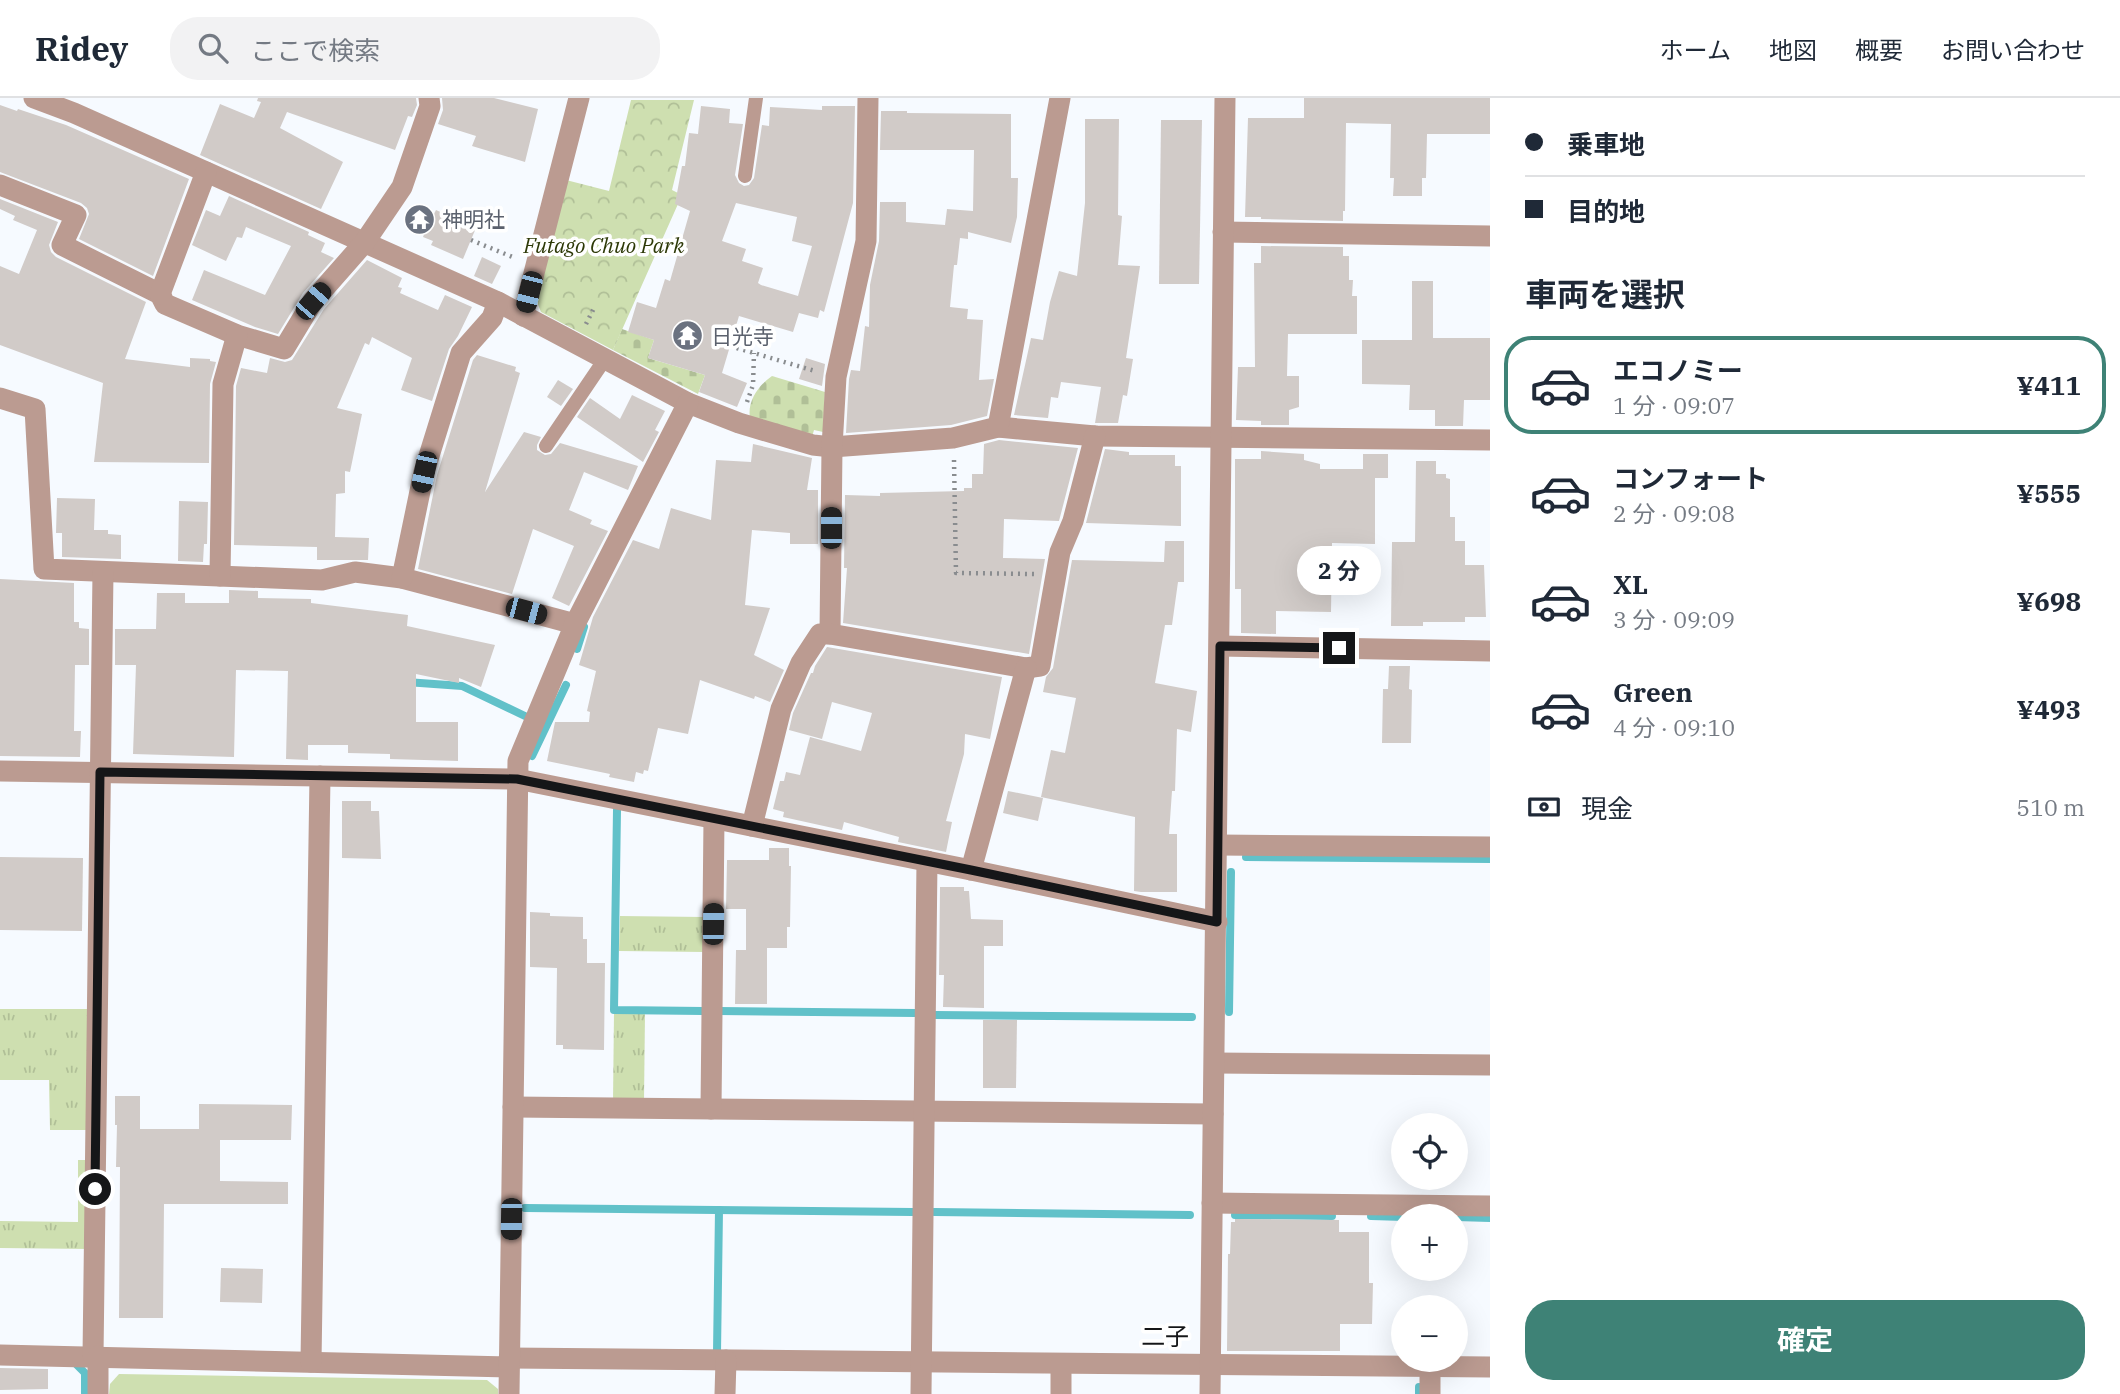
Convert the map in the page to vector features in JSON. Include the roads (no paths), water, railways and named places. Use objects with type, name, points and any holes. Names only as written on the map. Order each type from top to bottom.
[{"type":"street","points":[[34,98],[76,106],[206,172],[498,302],[688,403],[739,423],[813,445],[832,447],[953,438],[998,427],[1095,436],[1490,440]]},
{"type":"street","points":[[0,184],[76,215],[62,244],[160,294],[165,304],[237,335],[284,349],[313,301],[364,243],[401,187],[430,106],[429,98]]},
{"type":"street","points":[[523,316],[579,98]]},
{"type":"street","points":[[830,634],[832,447],[836,377],[866,241],[868,98]]},
{"type":"street","points":[[998,427],[1060,98]]},
{"type":"street","points":[[1210,1394],[1225,98]]},
{"type":"street","points":[[160,294],[206,172]]},
{"type":"street","points":[[1223,232],[1490,236]]},
{"type":"street","points":[[402,578],[424,472],[461,353],[492,318],[498,302]]},
{"type":"street","points":[[220,576],[223,384],[237,335]]},
{"type":"street","points":[[0,398],[35,409],[44,569],[323,580],[355,572],[402,578],[575,624]]},
{"type":"street","points":[[509,1394],[518,761],[575,624],[688,403]]},
{"type":"street","points":[[752,826],[781,709],[801,663],[820,634],[1026,668],[1040,666],[1060,552],[1073,522],[1095,436]]},
{"type":"street","points":[[98,1394],[96,1356],[103,572]]},
{"type":"street","points":[[1220,646],[1490,650]]},
{"type":"street","points":[[971,870],[1026,668]]},
{"type":"street","points":[[0,771],[517,779],[1217,922]]},
{"type":"street","points":[[311,1362],[320,776]]},
{"type":"street","points":[[710,1109],[714,818]]},
{"type":"street","points":[[1218,845],[1490,848]]},
{"type":"street","points":[[921,1394],[927,861]]},
{"type":"street","points":[[1215,1063],[1490,1065]]},
{"type":"street","points":[[513,1107],[1213,1114]]},
{"type":"street","points":[[1212,1203],[1490,1206]]},
{"type":"street","points":[[0,1355],[311,1362],[726,1360],[1391,1366]]},
{"type":"street","points":[[725,1394],[726,1360]]},
{"type":"street","points":[[1061,1364],[1061,1394]]},
{"type":"street","points":[[1468,1367],[1490,1367]]},
{"type":"street","points":[[1430,1372],[1430,1394]]},
{"type":"lane","points":[[745,176],[756,98]]},
{"type":"lane","points":[[546,446],[605,359]]},
{"type":"waterway","points":[[577,649],[584,627]]},
{"type":"waterway","points":[[406,682],[462,686],[527,717]]},
{"type":"waterway","points":[[532,756],[566,685]]},
{"type":"waterway","points":[[617,810],[614,1010],[703,1011]]},
{"type":"waterway","points":[[1246,857],[1490,859]]},
{"type":"waterway","points":[[1229,1012],[1231,872]]},
{"type":"waterway","points":[[719,1011],[916,1013]]},
{"type":"waterway","points":[[935,1015],[1192,1017]]},
{"type":"waterway","points":[[525,1208],[913,1212]]},
{"type":"waterway","points":[[717,1353],[719,1210]]},
{"type":"waterway","points":[[934,1212],[1190,1215]]},
{"type":"waterway","points":[[1235,1215],[1332,1216]]},
{"type":"waterway","points":[[1371,1216],[1391,1217]]},
{"type":"waterway","points":[[1468,1217],[1490,1218]]},
{"type":"waterway","points":[[71,1363],[75,1363],[85,1373],[85,1393]]},
{"type":"waterway","points":[[1419,1387],[1419,1394]]},
{"type":"place","name":"神明社","points":[[419,219]]},
{"type":"place","name":"日光寺","points":[[688,336]]},
{"type":"district","name":"二子","points":[[1165,1336]]},
{"type":"park label","name":"Futago Chuo Park","points":[[604,245]]}]
